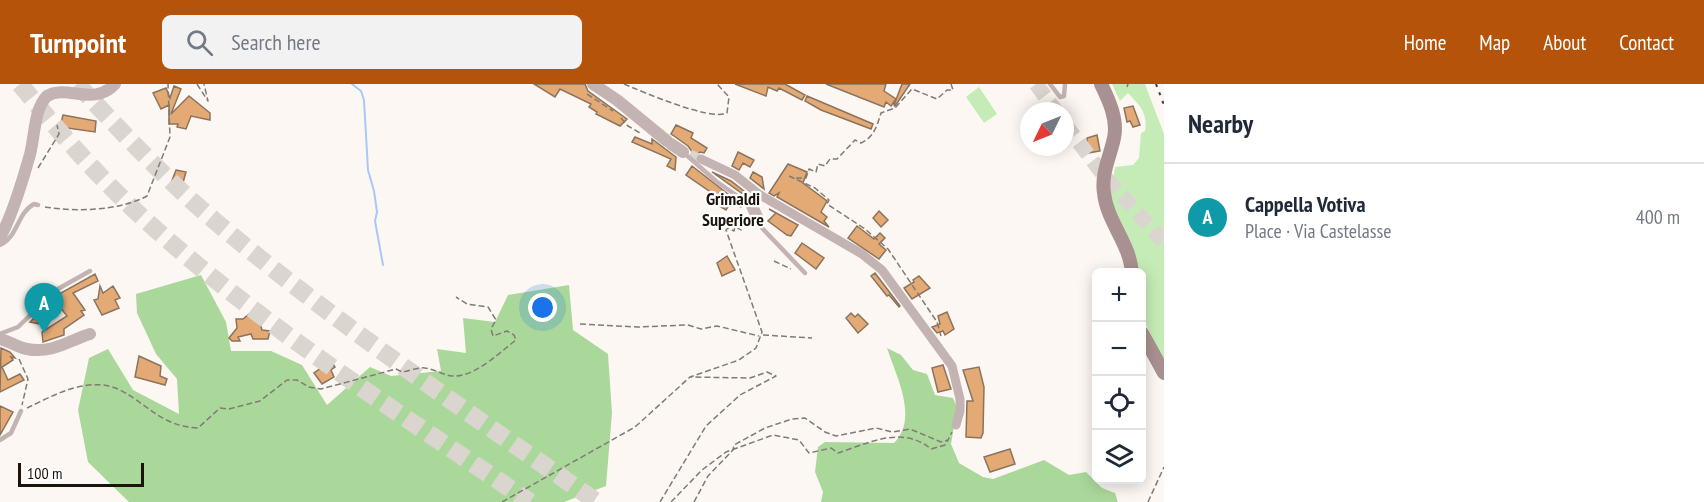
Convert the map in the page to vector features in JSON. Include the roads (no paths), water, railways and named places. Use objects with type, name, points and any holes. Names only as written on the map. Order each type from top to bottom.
[{"type":"main road","points":[[1101,84],[1111,109],[1115,131],[1104,173],[1104,194],[1127,249],[1131,268]]},
{"type":"main road","points":[[1146,340],[1164,373]]},
{"type":"street","points":[[0,237],[29,159],[44,99],[58,89],[65,88],[95,95],[107,91],[115,84]]},
{"type":"street","points":[[590,89],[617,100],[654,132],[687,153]]},
{"type":"street","points":[[701,159],[721,167],[760,195],[861,254],[887,275],[952,366],[960,399],[960,411],[956,425]]},
{"type":"street","points":[[752,207],[758,219]]},
{"type":"street","points":[[0,339],[25,348],[42,350],[63,347],[90,334]]},
{"type":"lane","points":[[1050,84],[1060,97],[1064,96],[1065,84]]},
{"type":"lane","points":[[687,153],[717,182],[752,207]]},
{"type":"lane","points":[[0,245],[12,235],[24,211],[34,204],[38,206]]},
{"type":"lane","points":[[758,219],[762,228],[806,273]]},
{"type":"lane","points":[[0,334],[18,327],[56,290],[90,272]]},
{"type":"lane","points":[[0,440],[11,433],[21,411]]},
{"type":"waterway","points":[[352,84],[361,91],[364,100],[368,170],[374,191],[377,212],[375,221],[383,265]]},
{"type":"tunnel","points":[[20,84],[45,115],[112,188],[172,244],[271,323],[322,360],[530,502]]},
{"type":"tunnel","points":[[77,84],[180,189],[262,260],[355,332],[597,502]]},
{"type":"tunnel","points":[[1036,84],[1049,102]]},
{"type":"tunnel","points":[[1074,136],[1105,177],[1164,242]]},
{"type":"tunnel","points":[[690,154],[701,159]]},
{"type":"railway","points":[[1156,84],[1164,105]]},
{"type":"place","name":"Cappella Votiva","points":[[44,333]]},
{"type":"district","name":"Grimaldi Superiore","points":[[733,208]]}]
